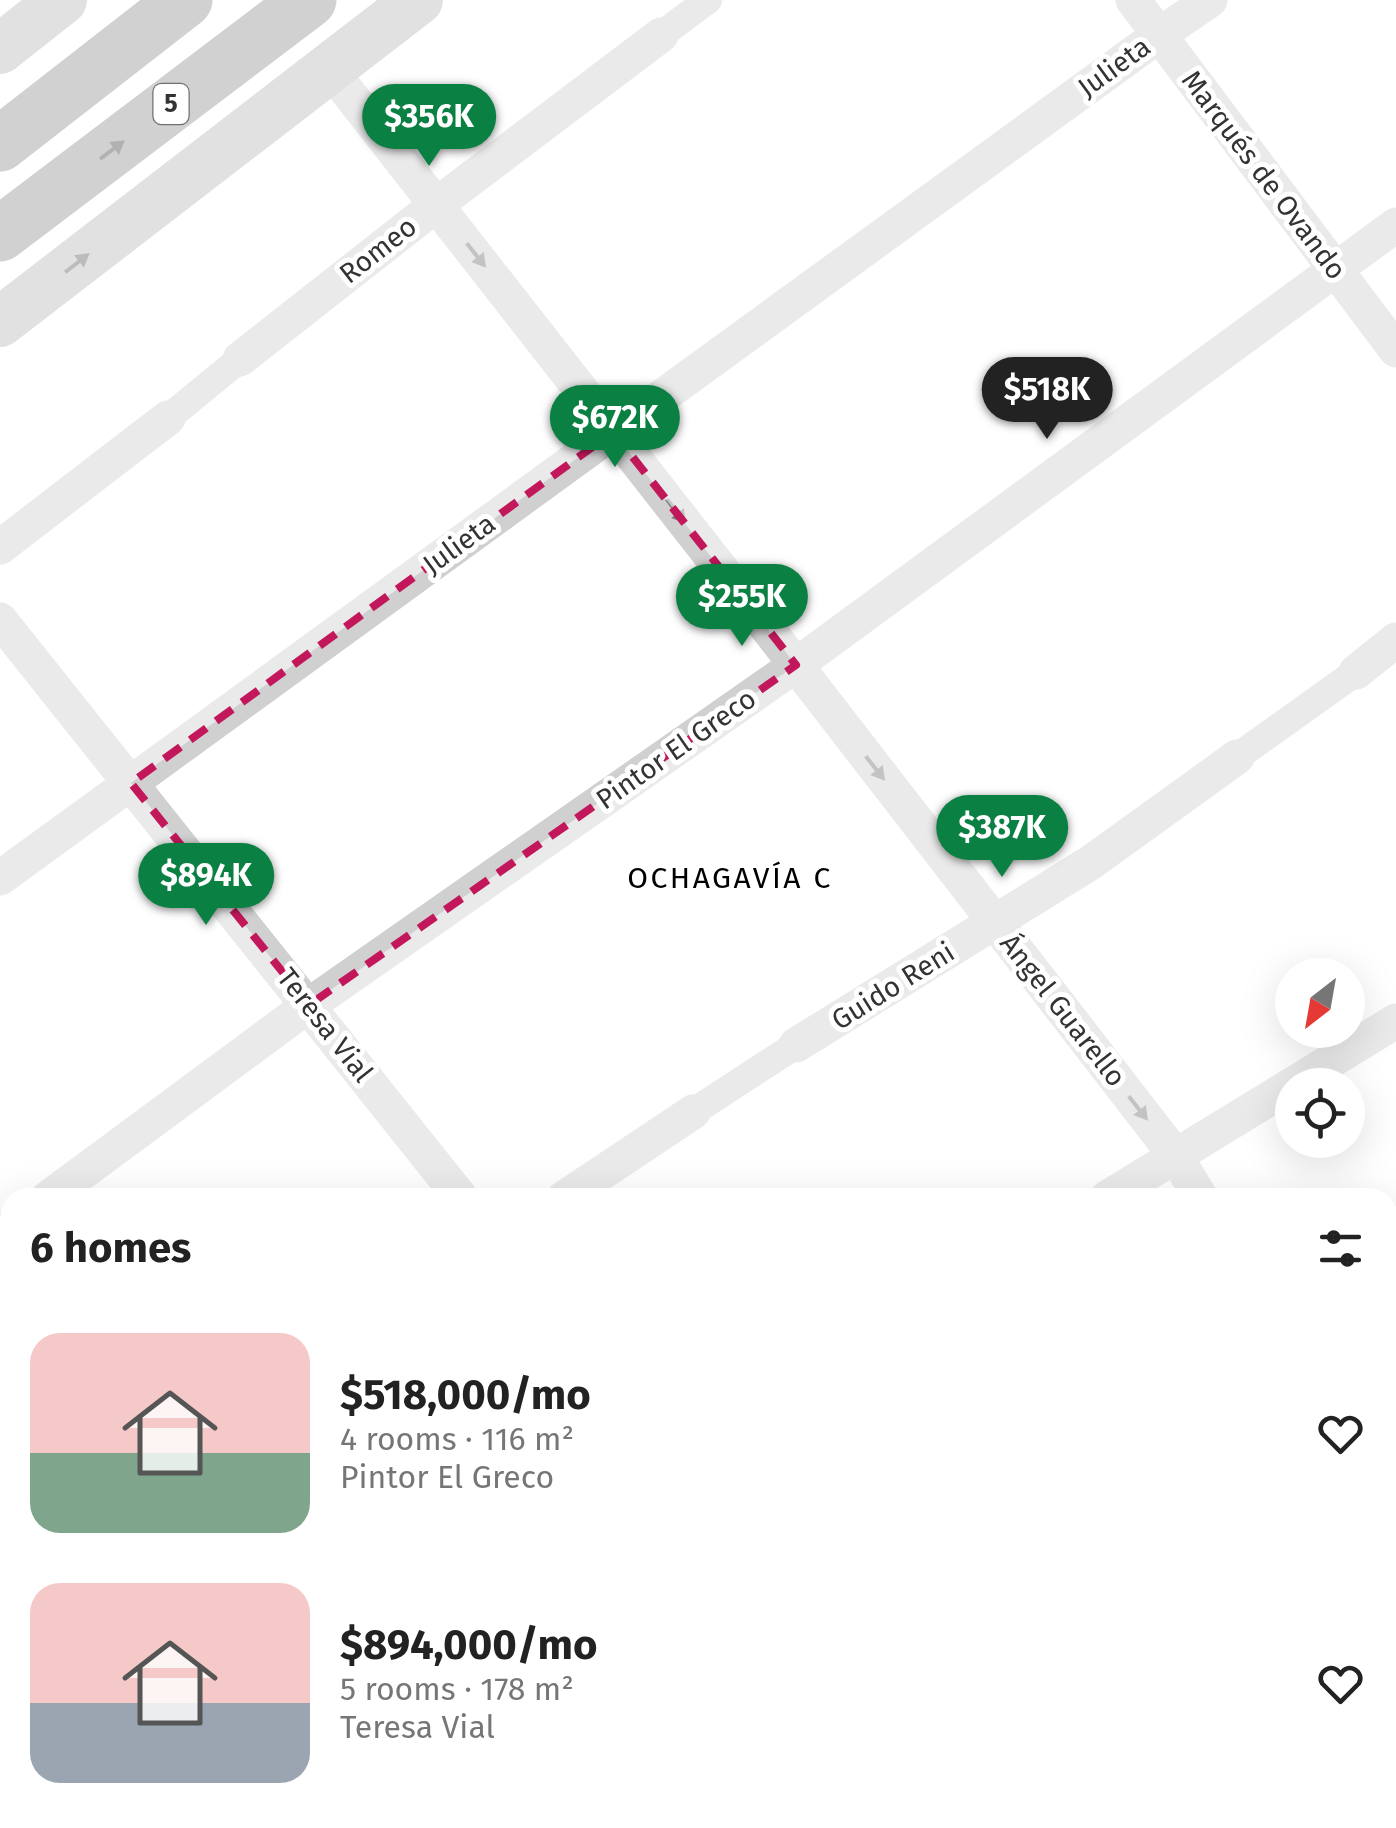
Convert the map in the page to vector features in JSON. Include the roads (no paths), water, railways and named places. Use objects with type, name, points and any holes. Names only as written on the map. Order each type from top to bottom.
[{"type":"highway","points":[[0,102],[176,0]]},
{"type":"highway","points":[[0,144],[185,0]]},
{"type":"highway","name":"5","points":[[11,227],[309,0]]},
{"type":"main road","points":[[0,49],[62,0]]},
{"type":"main road","points":[[0,322],[418,0]]},
{"type":"street","points":[[660,35],[708,0]]},
{"type":"street","name":"Marqués de Ovando","points":[[1133,0],[1396,350]]},
{"type":"street","name":"Julieta","points":[[0,878],[1210,0]]},
{"type":"street","name":"Romeo","points":[[240,358],[660,35]]},
{"type":"street","name":"Ángel Guarello","points":[[329,68],[1175,1155],[1195,1188]]},
{"type":"street","name":"Pintor El Greco","points":[[62,1188],[309,1005],[796,665],[1396,224]]},
{"type":"street","points":[[0,547],[240,358]]},
{"type":"street","name":"Teresa Vial","points":[[0,620],[453,1188]]},
{"type":"street","points":[[1238,757],[1396,640]]},
{"type":"street","name":"Guido Reni","points":[[796,1046],[1090,863],[1238,757]]},
{"type":"street","points":[[1123,1188],[1396,1021]]},
{"type":"street","points":[[579,1188],[796,1046]]},
{"type":"district","name":"OCHAGAVÍA C","points":[[730,878]]}]
